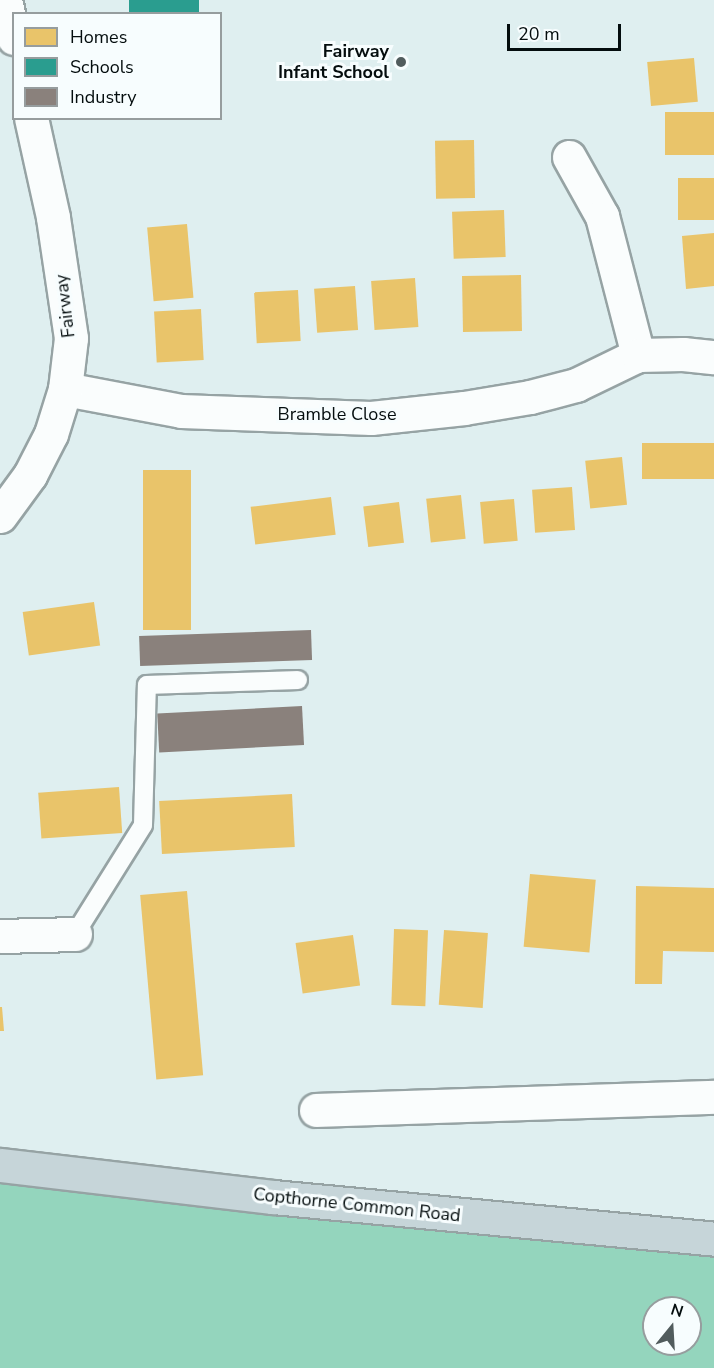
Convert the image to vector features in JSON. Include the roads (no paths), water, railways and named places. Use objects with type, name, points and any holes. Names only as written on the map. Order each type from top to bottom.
[{"type":"highway","name":"Copthorne Common Road","points":[[0,1165],[273,1197],[714,1239]]},
{"type":"street","points":[[5,0],[12,30]]},
{"type":"street","name":"Fairway","points":[[0,516],[30,475],[51,434],[65,388],[71,338],[53,217],[31,120]]},
{"type":"street","points":[[569,157],[602,216],[638,355]]},
{"type":"street","name":"Bramble Close","points":[[65,388],[181,411],[370,418],[464,408],[530,397],[576,385],[638,355],[683,354],[714,357]]},
{"type":"street","points":[[0,936],[75,934]]},
{"type":"street","points":[[315,1110],[714,1097]]},
{"type":"lane","points":[[75,934],[143,825],[147,685],[298,680]]},
{"type":"place","name":"Fairway Infant School","points":[[401,62]]}]
